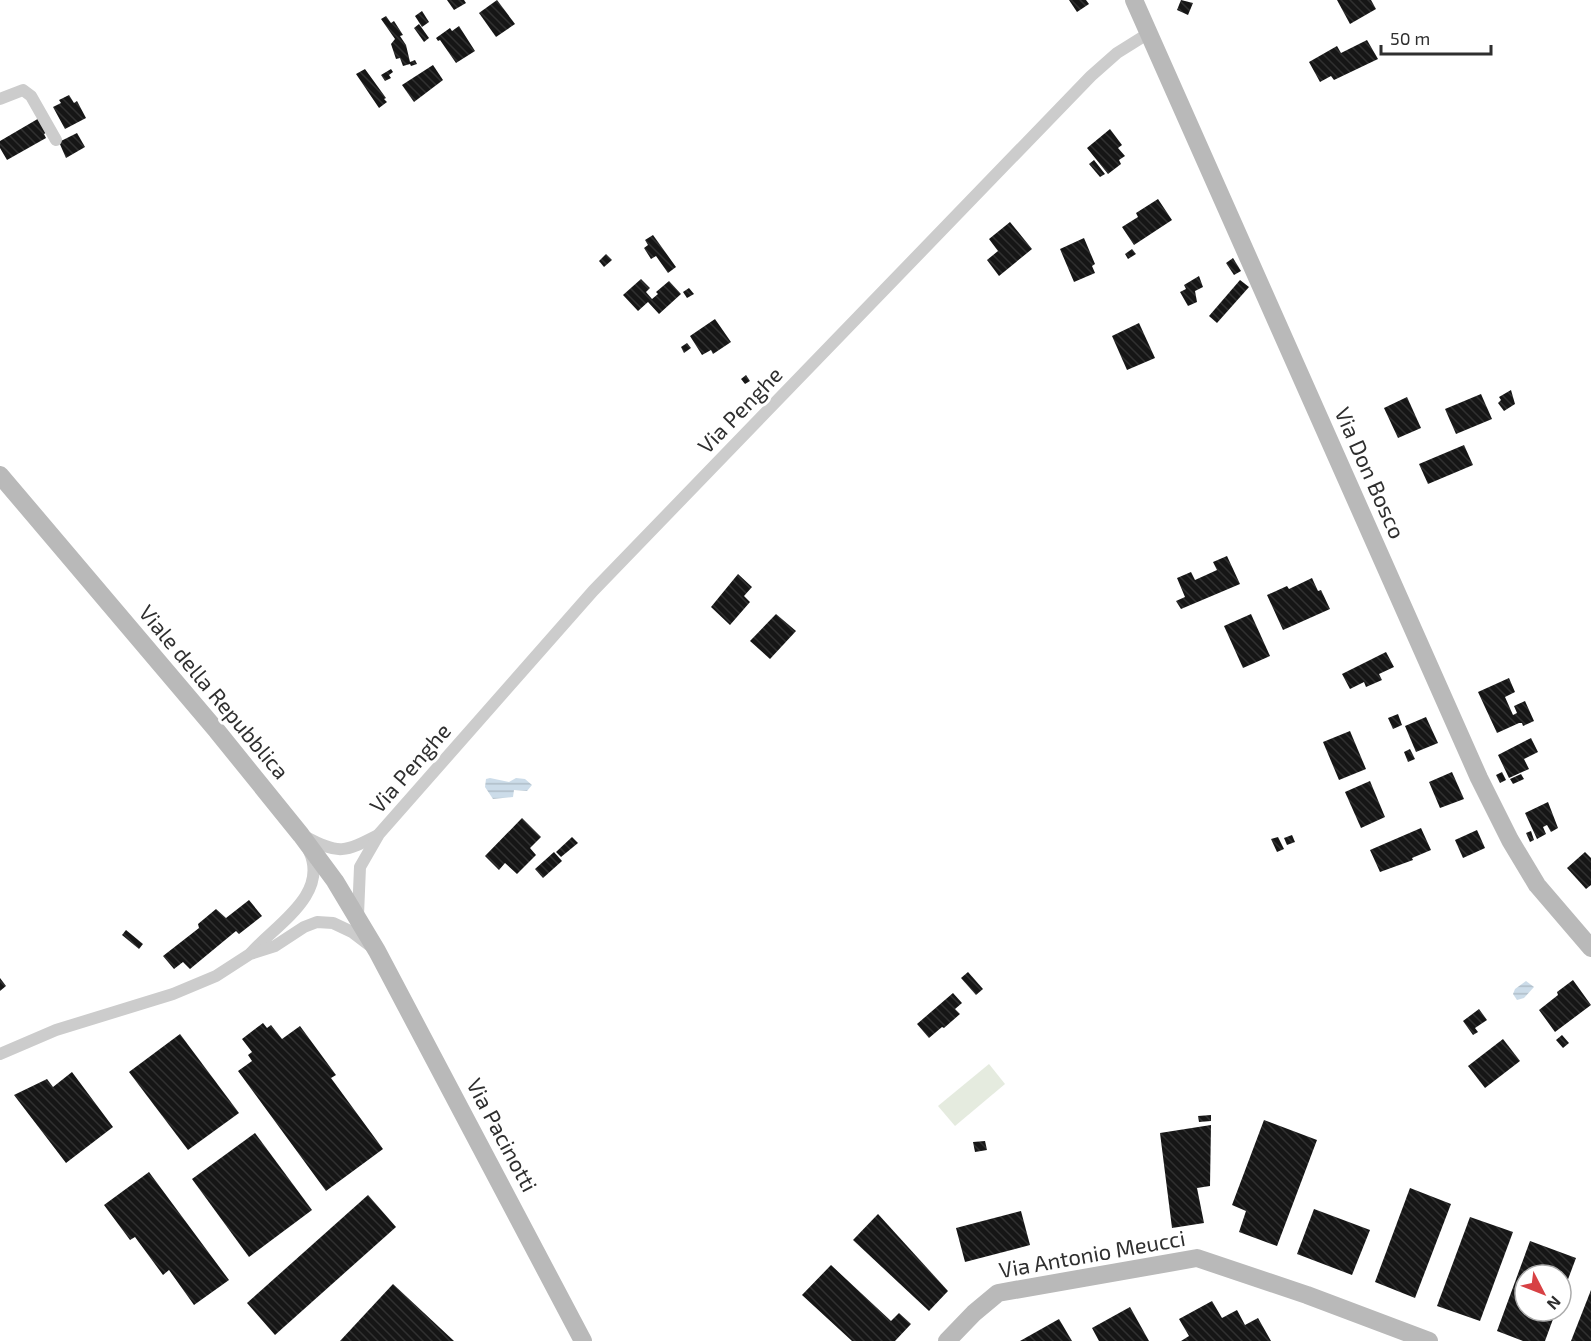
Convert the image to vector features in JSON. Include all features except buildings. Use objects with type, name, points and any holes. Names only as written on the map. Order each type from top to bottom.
[{"type":"main road","name":"Via Don Bosco","points":[[1134,0],[1479,778],[1510,840],[1537,885],[1591,948]]},
{"type":"main road","name":"Viale della Repubblica","points":[[0,475],[217,731],[301,835],[334,881],[377,951]]},
{"type":"main road","name":"Via Pacinotti","points":[[377,951],[583,1341]]},
{"type":"main road","name":"Via Antonio Meucci","points":[[947,1341],[974,1313],[998,1293],[1197,1258],[1307,1295],[1429,1341]]},
{"type":"street","name":"Via Penghe","points":[[358,918],[360,867],[379,834],[593,591],[1091,76],[1117,53],[1149,33]]},
{"type":"street","points":[[0,99],[23,90],[31,96],[56,140]]},
{"type":"street","name":"Via Penghe","points":[[301,835],[331,849],[343,851],[379,834]]},
{"type":"street","points":[[250,954],[264,938],[289,918],[309,890],[313,874],[311,856],[301,835]]},
{"type":"street","points":[[0,1054],[56,1030],[195,985],[216,976],[250,954],[275,946],[304,927],[317,922],[333,923],[352,932],[377,951]]},
{"type":"shaded area","points":[[989,1064],[1005,1084],[955,1126],[938,1106]]},
{"type":"water","points":[[516,778],[525,779],[532,785],[527,791],[514,790],[513,797],[493,799],[485,787],[486,779],[509,782]]},
{"type":"water","points":[[1526,981],[1534,987],[1524,998],[1517,1000],[1513,994],[1515,989]]}]
